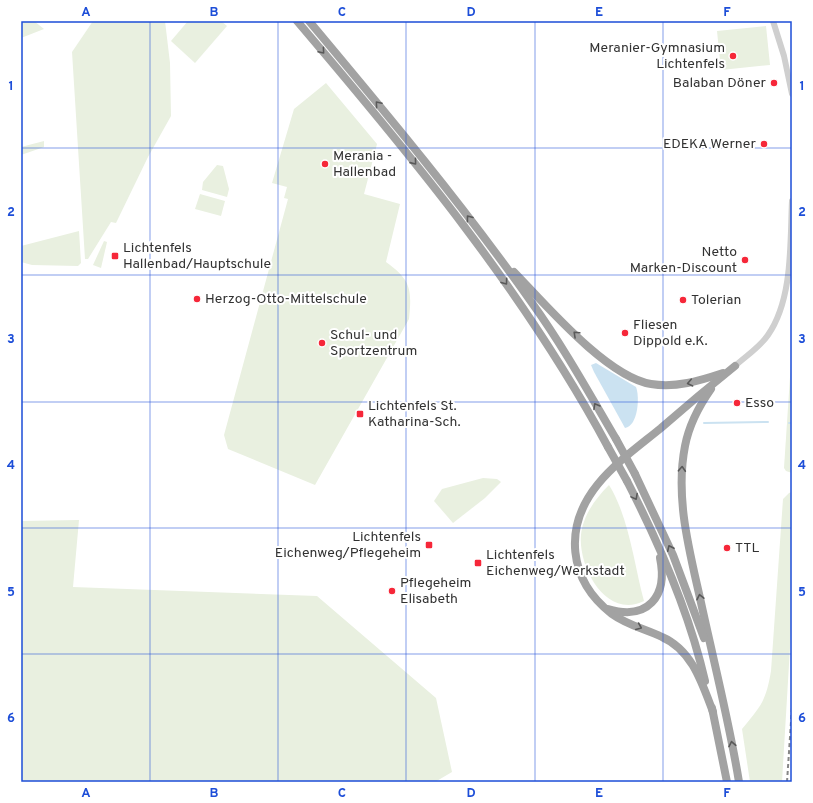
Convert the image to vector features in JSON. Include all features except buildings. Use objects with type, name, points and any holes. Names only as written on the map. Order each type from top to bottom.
[{"type":"highway","points":[[297,21],[396,140],[483,250],[545,340],[608,447],[627,481],[674,580],[692,633],[713,712],[727,782]]},
{"type":"highway","points":[[309,21],[403,134],[493,250],[552,334],[616,439],[635,474],[673,555],[717,676]]},
{"type":"highway","points":[[493,250],[584,341],[602,357],[629,376],[644,382],[663,385],[684,384],[727,372]]},
{"type":"highway","points":[[713,712],[699,675],[687,657],[676,645],[663,637],[620,619],[606,608],[586,588],[576,561],[574,547],[576,529],[581,511],[592,492],[608,473],[735,366]]},
{"type":"highway","points":[[716,381],[690,425],[683,454],[683,512],[739,782]]},
{"type":"highway","points":[[606,608],[624,612],[635,612],[645,608],[660,592],[663,580],[656,540]]},
{"type":"street","points":[[772,21],[784,56],[792,94]]},
{"type":"street","points":[[735,366],[768,336],[779,316],[786,288],[792,201]]},
{"type":"green space","points":[[21,21],[34,21],[44,29],[21,38]]},
{"type":"green space","points":[[93,21],[165,21],[170,63],[171,116],[148,157],[116,223],[111,222],[88,259],[85,259],[72,52]]},
{"type":"green space","points":[[188,21],[221,21],[227,26],[195,63],[171,41]]},
{"type":"green space","points":[[766,26],[770,65],[721,70],[717,31]]},
{"type":"green space","name":"Schul- und Sportzentrum","points":[[326,83],[377,144],[364,194],[400,204],[386,262],[401,274],[405,280],[410,293],[410,300],[409,319],[315,485],[228,449],[224,435],[288,199],[284,198],[287,187],[272,183],[294,109]]},
{"type":"green space","points":[[44,141],[44,147],[21,155],[21,147]]},
{"type":"green space","points":[[217,165],[223,166],[229,189],[227,197],[202,190],[203,182]]},
{"type":"green space","points":[[200,194],[225,201],[221,216],[195,209]]},
{"type":"green space","points":[[79,231],[81,263],[78,266],[32,265],[21,262],[21,246]]},
{"type":"green space","points":[[104,241],[107,242],[101,268],[93,265]]},
{"type":"green space","points":[[792,347],[792,473],[786,471],[784,468]]},
{"type":"green space","points":[[483,478],[497,479],[501,482],[485,498],[453,523],[434,501],[442,489]]},
{"type":"green space","points":[[609,485],[622,511],[644,601],[630,605],[618,603],[607,597],[597,587],[584,561],[581,548],[582,528],[587,514],[599,495]]},
{"type":"green space","points":[[792,492],[792,614],[782,782],[750,782],[742,729],[762,703],[769,681],[771,671],[783,499]]},
{"type":"green space","points":[[79,520],[73,587],[317,596],[436,698],[452,772],[435,782],[21,782],[21,521]]},
{"type":"water","points":[[596,363],[636,387],[638,397],[637,410],[633,422],[625,428],[594,372],[591,365]]},
{"type":"waterway","points":[[704,423],[768,422]]},
{"type":"railway","points":[[787,782],[792,707]]},
{"type":"place","name":"Meranier-Gymnasium Lichtenfels","points":[[733,56]]},
{"type":"place","name":"Balaban Döner","points":[[774,83]]},
{"type":"place","name":"EDEKA Werner","points":[[764,144]]},
{"type":"place","name":"Merania - Hallenbad","points":[[325,164]]},
{"type":"place","name":"Lichtenfels Hallenbad/Hauptschule","points":[[115,256]]},
{"type":"place","name":"Netto Marken-Discount","points":[[745,260]]},
{"type":"place","name":"Herzog-Otto-Mittelschule","points":[[197,299]]},
{"type":"place","name":"Tolerian","points":[[683,300]]},
{"type":"place","name":"Fliesen Dippold e.K.","points":[[625,333]]},
{"type":"place","name":"Schul- und Sportzentrum","points":[[322,343]]},
{"type":"place","name":"Esso","points":[[737,403]]},
{"type":"place","name":"Lichtenfels St. Katharina-Sch.","points":[[360,414]]},
{"type":"place","name":"Lichtenfels Eichenweg/Pflegeheim","points":[[429,545]]},
{"type":"place","name":"TTL","points":[[727,548]]},
{"type":"place","name":"Lichtenfels Eichenweg/Werkstadt","points":[[478,563]]},
{"type":"place","name":"Pflegeheim Elisabeth","points":[[392,591]]}]
